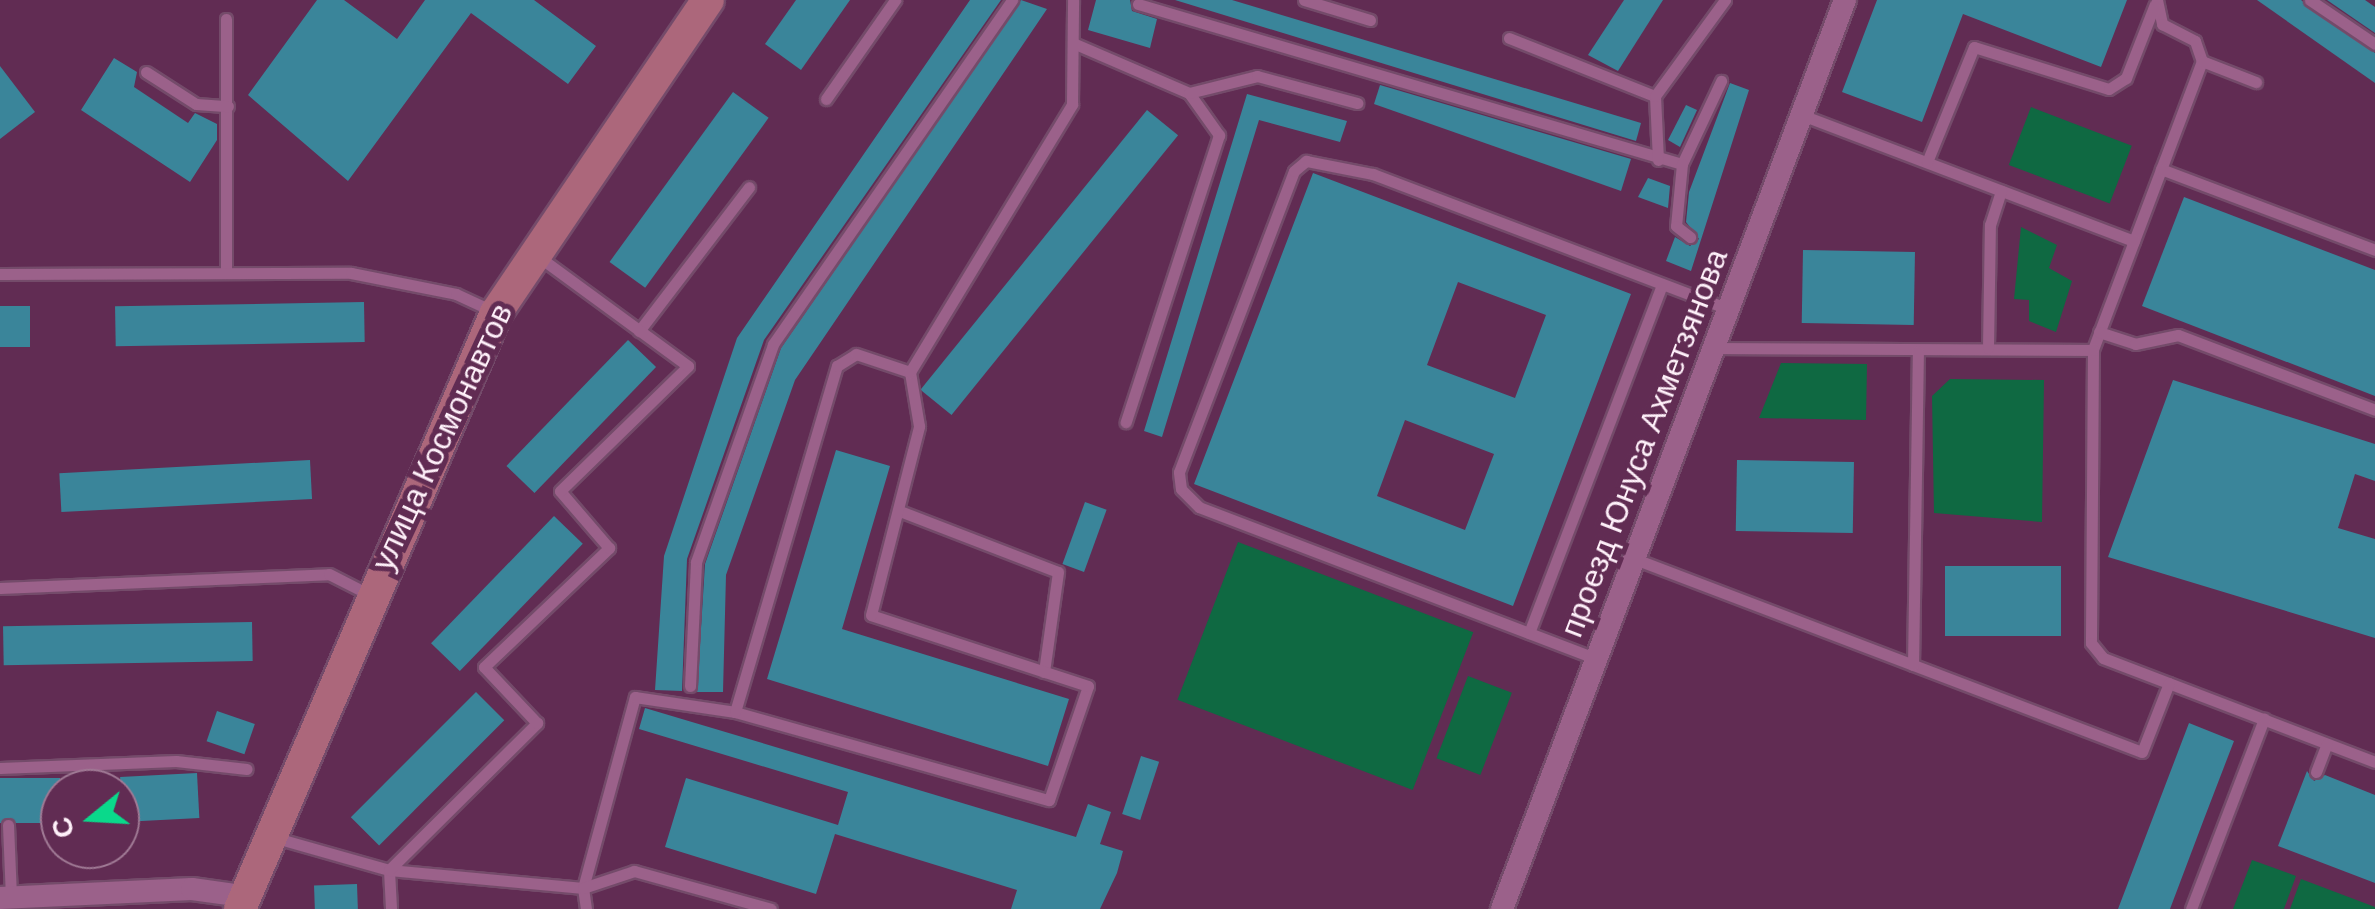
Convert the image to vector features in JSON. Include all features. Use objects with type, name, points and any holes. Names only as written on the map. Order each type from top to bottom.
[{"type":"street","name":"улица Космонавтов","points":[[241,903],[266,834],[496,313],[532,252],[708,0]]},
{"type":"street","name":"проезд Юнуса Ахметзянова","points":[[1502,909],[1846,0]]},
{"type":"street","points":[[6,897],[192,888],[241,903]]},
{"type":"lane","points":[[826,99],[895,0]]},
{"type":"lane","points":[[690,686],[696,562],[773,344],[1012,0]]},
{"type":"lane","points":[[586,909],[583,888],[636,697],[735,712],[1048,800],[1088,686],[872,616],[919,426],[910,372],[1072,104],[1073,0]]},
{"type":"lane","points":[[1304,0],[1370,20]]},
{"type":"lane","points":[[1658,160],[1654,96],[1725,0]]},
{"type":"lane","points":[[1927,162],[1974,46],[2114,88],[2156,0]]},
{"type":"lane","points":[[2156,0],[2162,24],[2194,41],[2202,61],[2092,350],[2088,633],[2103,658],[2375,762]]},
{"type":"lane","points":[[2310,0],[2375,44]]},
{"type":"lane","points":[[1138,4],[1682,164]]},
{"type":"lane","points":[[226,19],[226,273]]},
{"type":"lane","points":[[1509,38],[1654,96]]},
{"type":"lane","points":[[1072,43],[1188,93],[1219,135],[1126,422]]},
{"type":"lane","points":[[2202,61],[2256,82]]},
{"type":"lane","points":[[146,72],[196,104],[228,106]]},
{"type":"lane","points":[[1188,93],[1257,76],[1358,103]]},
{"type":"lane","points":[[1690,238],[1676,226],[1682,164],[1720,81]]},
{"type":"lane","points":[[1802,115],[2134,242]]},
{"type":"lane","points":[[1597,659],[1199,507],[1180,489],[1294,171],[1315,160],[1364,171],[1729,309]]},
{"type":"lane","points":[[2161,169],[2375,250]]},
{"type":"lane","points":[[639,331],[749,188]]},
{"type":"lane","points":[[1988,348],[1990,224],[2001,190]]},
{"type":"lane","points":[[391,909],[389,870],[537,723],[484,667],[609,548],[560,491],[688,366],[532,252]]},
{"type":"lane","points":[[0,274],[351,273],[456,294],[496,313]]},
{"type":"lane","points":[[1529,633],[1662,284]]},
{"type":"lane","points":[[2100,332],[2135,344],[2178,335],[2375,410]]},
{"type":"lane","points":[[1714,348],[2092,350]]},
{"type":"lane","points":[[1914,665],[1918,351]]},
{"type":"lane","points":[[735,712],[837,366],[856,354],[910,372]]},
{"type":"lane","points":[[900,511],[1058,572],[1044,672]]},
{"type":"lane","points":[[1635,559],[2142,752],[2168,683]]},
{"type":"lane","points":[[0,588],[329,574],[370,595]]},
{"type":"lane","points":[[2192,909],[2264,719]]},
{"type":"lane","points":[[2316,772],[2327,744]]},
{"type":"lane","points":[[4,772],[176,761],[247,769]]},
{"type":"lane","points":[[6,897],[8,825]]},
{"type":"lane","points":[[266,834],[389,870],[583,888],[634,870],[771,909]]},
{"type":"green space","points":[[2031,107],[2132,146],[2110,204],[2009,165]]},
{"type":"green space","points":[[2021,227],[2057,245],[2049,268],[2072,281],[2056,332],[2029,321],[2029,300],[2014,299]]},
{"type":"green space","points":[[1781,363],[1867,364],[1866,420],[1759,418]]},
{"type":"green space","points":[[1950,379],[2044,380],[2042,522],[1934,513],[1932,396]]},
{"type":"green space","points":[[1238,542],[1473,632],[1413,790],[1177,700]]},
{"type":"green space","points":[[1468,676],[1512,693],[1480,775],[1436,758]]},
{"type":"green space","points":[[2252,860],[2296,876],[2284,909],[2233,909]]},
{"type":"green space","points":[[2301,879],[2375,907],[2375,909],[2290,909]]},
{"type":"building","points":[[317,0],[344,0],[397,39],[425,0],[534,0],[596,46],[568,84],[471,13],[348,181],[248,95]]},
{"type":"building","points":[[796,0],[850,0],[801,70],[765,44]]},
{"type":"building","points":[[970,0],[1001,0],[764,340],[687,559],[682,691],[655,690],[664,556],[737,338]]},
{"type":"building","points":[[1021,0],[1047,9],[795,380],[726,575],[723,692],[697,692],[705,564],[781,348]]},
{"type":"building","points":[[1096,0],[1130,0],[1132,11],[1157,19],[1150,48],[1088,30]]},
{"type":"building","points":[[1175,0],[1232,0],[1641,123],[1636,141]]},
{"type":"building","points":[[1624,0],[1663,0],[1618,71],[1588,55]]},
{"type":"building","points":[[1877,0],[2127,0],[2101,67],[1963,14],[1922,122],[1842,92]]},
{"type":"building","points":[[2257,0],[2301,0],[2375,53],[2375,83]]},
{"type":"building","points":[[2327,0],[2365,0],[2375,7],[2375,33]]},
{"type":"building","points":[[114,58],[137,72],[134,87],[188,123],[195,113],[217,124],[217,140],[190,182],[81,110]]},
{"type":"building","points":[[0,66],[35,112],[0,139]]},
{"type":"building","points":[[1730,83],[1749,90],[1691,271],[1666,261],[1675,237],[1690,246],[1699,239],[1686,222],[1689,192]]},
{"type":"building","points":[[1380,85],[1631,159],[1621,191],[1374,104]]},
{"type":"building","points":[[733,92],[769,118],[645,288],[610,262]]},
{"type":"building","points":[[1247,94],[1347,121],[1340,142],[1259,120],[1162,437],[1144,431]]},
{"type":"building","points":[[1686,105],[1697,110],[1680,147],[1668,140]]},
{"type":"building","points":[[1147,110],[1178,135],[952,415],[920,390]]},
{"type":"building","points":[[1313,173],[1631,294],[1513,606],[1194,484]],"holes":[[[1458,282],[1546,315],[1515,398],[1427,365]],[[1405,420],[1494,454],[1465,530],[1377,496]]]},
{"type":"building","points":[[1648,178],[1670,186],[1668,208],[1638,197]]},
{"type":"building","points":[[2184,197],[2375,270],[2375,396],[2142,306]]},
{"type":"building","points":[[1803,250],[1915,252],[1914,325],[1802,323]]},
{"type":"building","points":[[364,302],[365,342],[116,346],[115,306]]},
{"type":"building","points":[[0,306],[30,306],[30,347],[0,347]]},
{"type":"building","points":[[628,340],[656,367],[534,493],[506,466]]},
{"type":"building","points":[[2173,380],[2375,444],[2375,481],[2355,474],[2338,528],[2375,539],[2375,638],[2108,557]]},
{"type":"building","points":[[836,450],[890,466],[842,629],[1069,699],[1048,766],[767,679]]},
{"type":"building","points":[[310,460],[312,499],[61,512],[59,473]]},
{"type":"building","points":[[1737,460],[1854,462],[1853,533],[1736,531]]},
{"type":"building","points":[[1085,502],[1107,510],[1084,572],[1062,564]]},
{"type":"building","points":[[554,516],[583,544],[460,671],[431,643]]},
{"type":"building","points":[[1945,566],[2061,566],[2061,636],[1945,636]]},
{"type":"building","points":[[252,622],[253,661],[4,665],[3,626]]},
{"type":"building","points":[[476,692],[504,720],[379,845],[351,817]]},
{"type":"building","points":[[645,708],[1076,837],[1088,804],[1111,812],[1100,844],[1123,851],[1117,873],[1100,909],[1011,909],[1017,890],[835,834],[816,894],[665,847],[686,778],[838,825],[848,792],[639,729]]},
{"type":"building","points":[[217,711],[255,724],[244,754],[207,741]]},
{"type":"building","points":[[2189,723],[2234,741],[2170,909],[2118,909]]},
{"type":"building","points":[[1141,756],[1159,762],[1140,820],[1122,814]]},
{"type":"building","points":[[2307,771],[2314,781],[2325,775],[2375,795],[2375,883],[2278,846]]},
{"type":"building","points":[[197,773],[199,818],[140,821],[140,776]]},
{"type":"building","points":[[0,778],[40,778],[40,823],[0,823]]},
{"type":"building","points":[[357,884],[358,909],[315,909],[314,886]]}]
